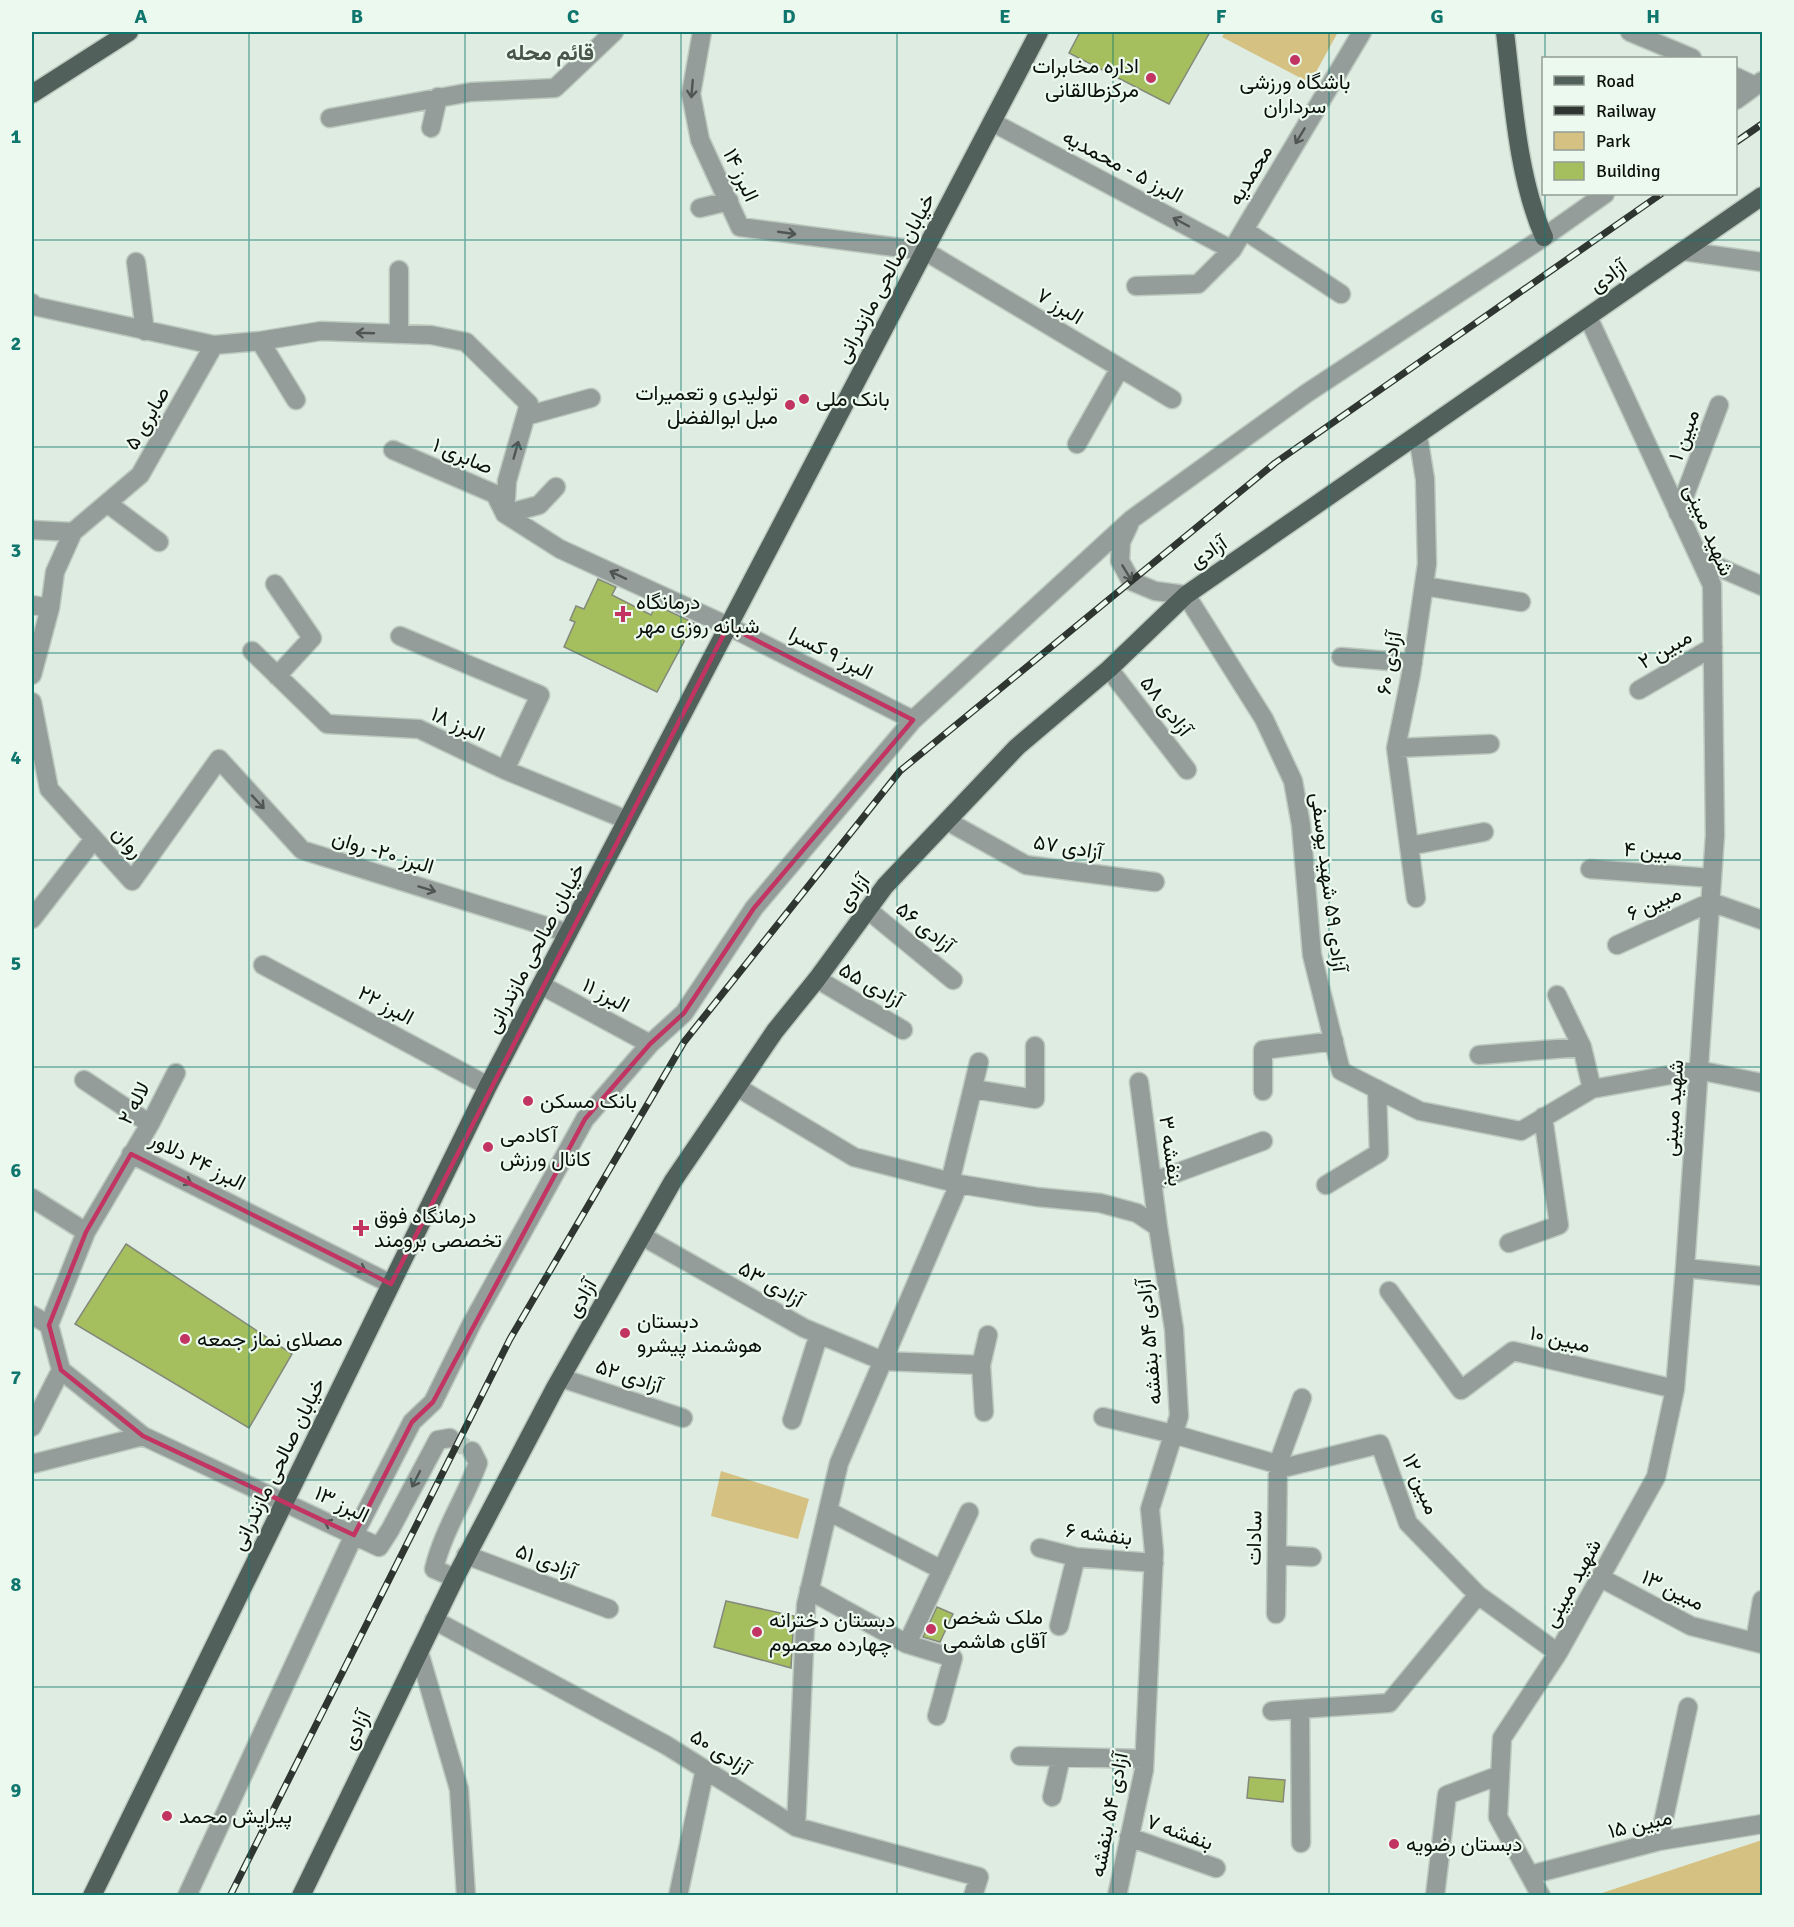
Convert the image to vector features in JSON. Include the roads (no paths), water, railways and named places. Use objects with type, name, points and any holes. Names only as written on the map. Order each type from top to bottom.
[{"type":"main road","points":[[32,94],[129,32]]},
{"type":"main road","name":"خیابان صالحی مازندرانی","points":[[92,1896],[488,1086],[1040,32]]},
{"type":"main road","points":[[1504,32],[1519,142],[1536,218],[1544,237]]},
{"type":"main road","name":"آزادی","points":[[301,1896],[454,1578],[561,1378],[673,1181],[775,1031],[817,979],[885,886],[1017,747],[1109,669],[1186,595],[1762,196]]},
{"type":"street","points":[[330,118],[471,92],[555,88],[614,32]]},
{"type":"street","name":"البرز ۱۴","points":[[702,32],[691,94],[700,140],[729,201],[738,233],[925,251]]},
{"type":"street","name":"محمدیه","points":[[1136,286],[1198,284],[1232,250],[1362,32]]},
{"type":"street","points":[[1629,32],[1690,57]]},
{"type":"street","points":[[1737,77],[1759,83]]},
{"type":"street","points":[[1737,99],[1759,83]]},
{"type":"street","points":[[431,128],[438,98]]},
{"type":"street","name":"البرز ۵ - محمدیه","points":[[992,122],[1232,250]]},
{"type":"street","points":[[187,1896],[354,1535],[412,1422],[433,1402],[472,1323],[585,1119],[650,1044],[684,1013],[754,908],[913,720],[1132,519],[1307,393],[1544,237],[1604,195]]},
{"type":"street","points":[[700,208],[729,201]]},
{"type":"street","points":[[1244,230],[1341,294]]},
{"type":"street","name":"البرز ۷","points":[[925,251],[1172,399]]},
{"type":"street","points":[[1683,251],[1762,262]]},
{"type":"street","points":[[136,262],[145,331]]},
{"type":"street","points":[[399,270],[399,334]]},
{"type":"street","points":[[32,303],[34,306],[214,345],[260,341],[321,331],[431,335],[466,342],[529,404],[507,481],[505,514],[539,505],[556,487]]},
{"type":"street","name":"شهید مبینی","points":[[1541,1896],[1498,1817],[1502,1738],[1558,1653],[1656,1477],[1675,1389],[1715,836],[1712,585],[1588,317]]},
{"type":"street","points":[[260,341],[296,400]]},
{"type":"street","name":"صابری ۵","points":[[106,503],[140,475],[214,345]]},
{"type":"street","points":[[1077,444],[1120,368]]},
{"type":"street","points":[[526,416],[591,399]]},
{"type":"street","name":"مبین ۱","points":[[1678,513],[1719,405]]},
{"type":"street","name":"آزادی ۶۰","points":[[1416,898],[1396,748],[1413,663],[1427,564],[1425,479],[1418,436]]},
{"type":"street","name":"صابری ۱","points":[[393,450],[495,494],[505,514]]},
{"type":"street","points":[[32,675],[50,608],[55,572],[73,532],[106,503],[159,542]]},
{"type":"street","name":"البرز ۹ کسرا","points":[[505,514],[560,549],[728,626],[913,720]]},
{"type":"street","points":[[1132,519],[1121,542],[1120,561],[1131,581],[1155,591],[1186,595]]},
{"type":"street","points":[[32,530],[73,532]]},
{"type":"street","points":[[1700,559],[1762,586]]},
{"type":"street","points":[[275,584],[312,638],[277,676]]},
{"type":"street","points":[[1424,586],[1521,602]]},
{"type":"street","name":"آزادی ۵۹ شهید یوسفی","points":[[1186,595],[1264,720],[1293,781],[1301,825],[1312,955],[1341,1071],[1420,1111],[1521,1131],[1592,1089]]},
{"type":"street","points":[[32,605],[50,608]]},
{"type":"street","points":[[400,636],[540,695],[505,770]]},
{"type":"street","name":"مبین ۲","points":[[1639,690],[1713,647]]},
{"type":"street","name":"البرز ۱۸","points":[[252,651],[327,724],[419,729],[505,770],[627,820]]},
{"type":"street","points":[[1341,657],[1413,663]]},
{"type":"street","name":"آزادی ۵۸","points":[[1109,669],[1187,770]]},
{"type":"street","name":"روان","points":[[32,705],[49,789],[132,881],[219,759]]},
{"type":"street","points":[[1396,748],[1490,744]]},
{"type":"street","name":"البرز ۲۰- روان","points":[[219,759],[302,850],[568,933]]},
{"type":"street","name":"آزادی ۵۷","points":[[947,821],[1026,865],[1155,882]]},
{"type":"street","points":[[1409,846],[1484,832]]},
{"type":"street","points":[[32,919],[94,839]]},
{"type":"street","name":"مبین ۴","points":[[1590,869],[1712,878]]},
{"type":"street","points":[[1711,902],[1762,920]]},
{"type":"street","name":"مبین ۶","points":[[1617,945],[1711,902]]},
{"type":"street","name":"آزادی ۵۶","points":[[868,910],[953,980]]},
{"type":"street","name":"البرز ۲۲","points":[[263,964],[488,1086]]},
{"type":"street","name":"آزادی ۵۵","points":[[817,979],[903,1030]]},
{"type":"street","name":"البرز ۱۱","points":[[541,986],[650,1044]]},
{"type":"street","points":[[1557,995],[1582,1047],[1592,1089],[1698,1070],[1762,1083]]},
{"type":"street","points":[[1263,1091],[1263,1050],[1334,1041]]},
{"type":"street","points":[[973,1089],[1035,1099],[1035,1046]]},
{"type":"street","points":[[1479,1055],[1582,1047]]},
{"type":"street","points":[[796,1827],[806,1605],[839,1463],[883,1361],[954,1183],[979,1062]]},
{"type":"street","name":"لاله ۲","points":[[131,1154],[150,1124],[176,1073]]},
{"type":"street","points":[[84,1080],[150,1124]]},
{"type":"street","name":"بنفشه ۳","points":[[1139,1082],[1158,1227]]},
{"type":"street","points":[[737,1087],[854,1157],[954,1183],[1037,1197],[1100,1203],[1137,1214],[1158,1227]]},
{"type":"street","points":[[1326,1185],[1379,1153],[1377,1089]]},
{"type":"street","points":[[1509,1243],[1560,1225],[1543,1118]]},
{"type":"street","points":[[1152,1182],[1263,1141]]},
{"type":"street","name":"البرز ۲۴ دلاور","points":[[49,1326],[86,1232],[131,1154],[391,1284]]},
{"type":"street","points":[[32,1198],[86,1232]]},
{"type":"street","name":"آزادی ۵۴ بنفشه","points":[[1117,1896],[1144,1770],[1154,1563],[1150,1509],[1179,1416],[1174,1329],[1158,1227]]},
{"type":"street","name":"آزادی ۵۳","points":[[642,1236],[804,1328],[883,1361]]},
{"type":"street","points":[[1685,1269],[1762,1276]]},
{"type":"street","name":"مبین ۱۰","points":[[1389,1291],[1461,1390],[1513,1351],[1675,1389]]},
{"type":"street","points":[[32,1315],[49,1326],[60,1370],[32,1427]]},
{"type":"street","points":[[792,1420],[819,1334]]},
{"type":"street","points":[[984,1412],[981,1365],[988,1335]]},
{"type":"street","points":[[883,1361],[981,1365]]},
{"type":"street","name":"البرز ۱۳","points":[[60,1370],[143,1436],[379,1547],[438,1440],[450,1438]]},
{"type":"street","name":"آزادی ۵۲","points":[[561,1378],[683,1418]]},
{"type":"street","name":"سادات","points":[[1276,1614],[1278,1464],[1302,1398]]},
{"type":"street","name":"مبین ۱۲","points":[[1103,1417],[1173,1434],[1287,1467],[1380,1444],[1408,1523],[1478,1595],[1558,1653]]},
{"type":"street","points":[[32,1464],[143,1436]]},
{"type":"street","points":[[454,1578],[434,1569],[439,1549],[478,1463],[472,1451]]},
{"type":"street","points":[[828,1510],[942,1569]]},
{"type":"street","points":[[907,1644],[969,1512]]},
{"type":"street","name":"بنفشه ۶","points":[[1040,1548],[1076,1557],[1154,1563]]},
{"type":"street","name":"آزادی ۵۱","points":[[466,1555],[609,1609]]},
{"type":"street","points":[[1277,1555],[1312,1557]]},
{"type":"street","points":[[1059,1626],[1076,1557]]},
{"type":"street","name":"مبین ۱۳","points":[[1601,1578],[1691,1626],[1759,1643]]},
{"type":"street","points":[[809,1590],[907,1644],[953,1658],[937,1716]]},
{"type":"street","points":[[1272,1711],[1389,1703],[1478,1595]]},
{"type":"street","points":[[1759,1643],[1762,1600]]},
{"type":"street","name":"آزادی ۵۰","points":[[434,1620],[666,1745],[796,1827],[979,1877],[973,1896]]},
{"type":"street","points":[[418,1652],[459,1789],[466,1896]]},
{"type":"street","points":[[1659,1841],[1688,1707]]},
{"type":"street","points":[[1300,1709],[1301,1843]]},
{"type":"street","points":[[1020,1756],[1144,1758]]},
{"type":"street","points":[[1052,1797],[1061,1757]]},
{"type":"street","points":[[678,1896],[705,1769]]},
{"type":"street","points":[[1435,1896],[1447,1795],[1500,1775]]},
{"type":"street","name":"مبین ۱۵","points":[[1530,1875],[1659,1841],[1762,1824]]},
{"type":"street","name":"بنفشه ۷","points":[[1129,1838],[1215,1868]]},
{"type":"tunnel","points":[[450,1438],[472,1451]]},
{"type":"railway","points":[[1737,141],[1762,124]]},
{"type":"railway","points":[[230,1896],[510,1339],[684,1042],[900,771],[1275,463],[1660,195]]},
{"type":"place","name":"باشگاه ورزشی سرداران","points":[[1295,60]]},
{"type":"place","name":"اداره مخابرات مرکزطالقانی","points":[[1151,78]]},
{"type":"place","name":"بانک ملی","points":[[804,399]]},
{"type":"place","name":"تولیدی و تعمیرات مبل ابوالفضل","points":[[790,405]]},
{"type":"place","name":"درمانگاه شبانه روزی مهر","points":[[623,614]]},
{"type":"place","name":"بانک مسکن","points":[[528,1101]]},
{"type":"place","name":"آکادمی کانال ورزش","points":[[488,1147]]},
{"type":"place","name":"درمانگاه فوق تخصصی برومند","points":[[361,1228]]},
{"type":"place","name":"دبستان هوشمند پیشرو","points":[[625,1333]]},
{"type":"place","name":"مصلای نماز جمعه","points":[[185,1339]]},
{"type":"place","name":"ملک شخص آقای هاشمی","points":[[931,1629]]},
{"type":"place","name":"دبستان دخترانه چهارده معصوم","points":[[757,1632]]},
{"type":"place","name":"پیرایش محمد","points":[[167,1816]]},
{"type":"place","name":"دبستان رضویه","points":[[1394,1844]]},
{"type":"district","name":"قائم محله","points":[[550,52]]}]
